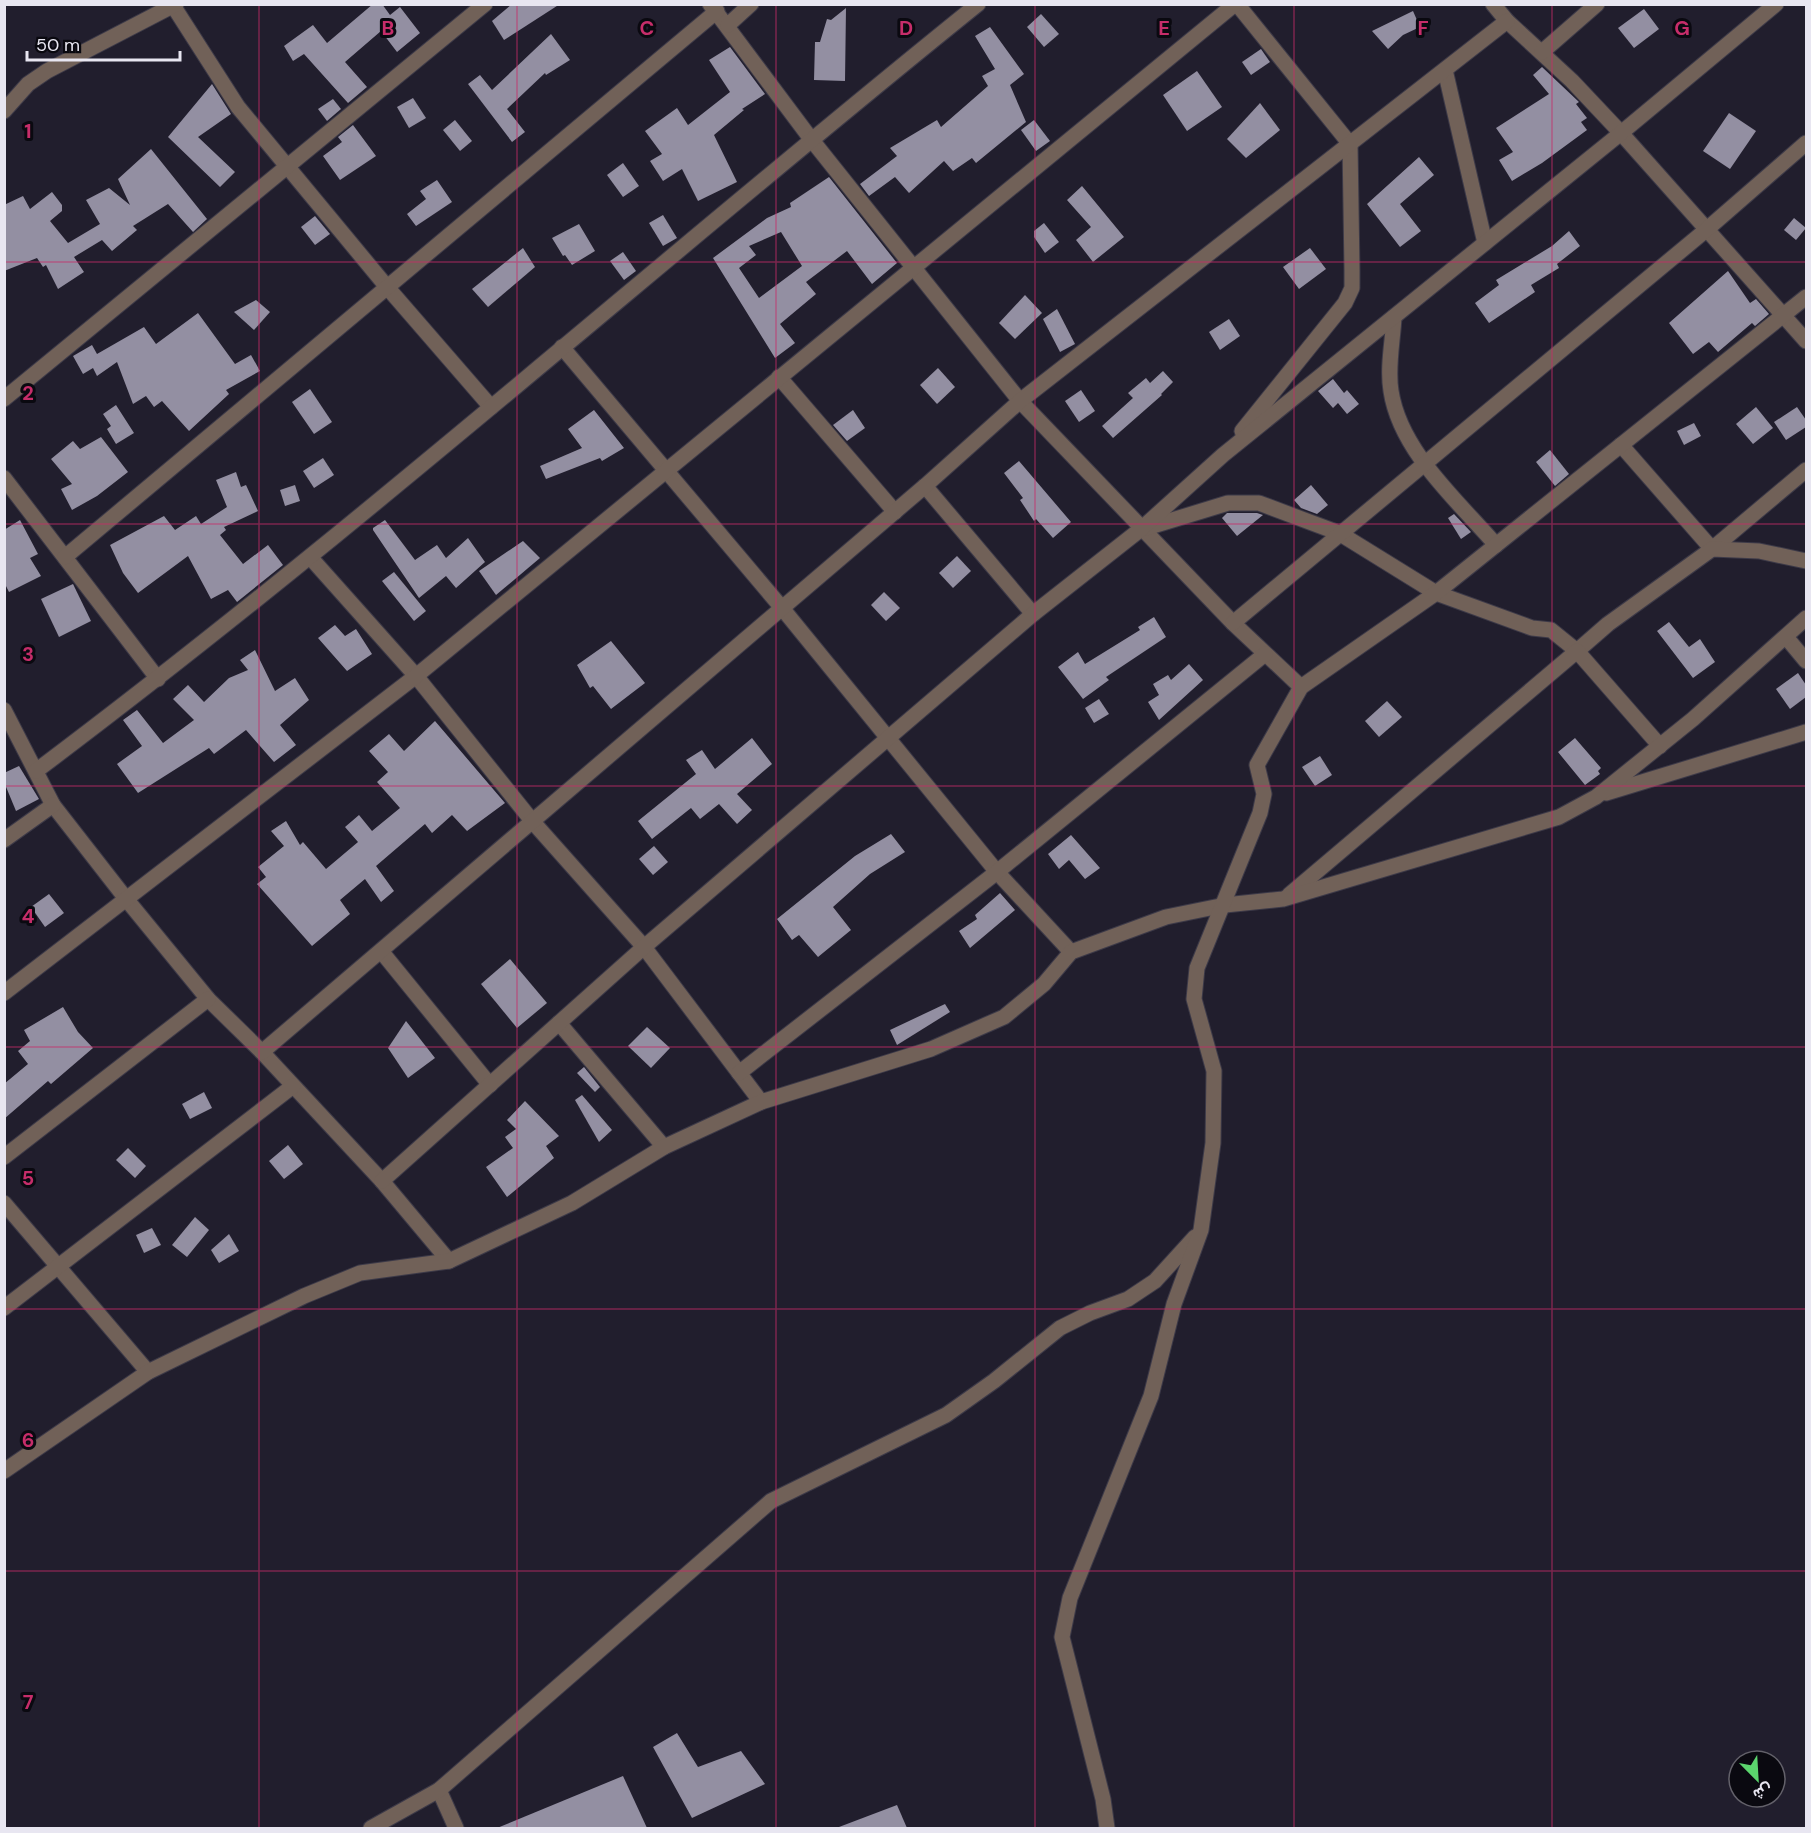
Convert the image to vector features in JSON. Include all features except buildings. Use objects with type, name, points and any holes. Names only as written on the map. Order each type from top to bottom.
[{"type":"street","points":[[4,399],[485,4]]},
{"type":"street","points":[[728,25],[751,4]]},
{"type":"street","points":[[36,771],[159,679],[310,557],[811,139],[978,4]]},
{"type":"street","points":[[4,993],[416,676],[665,469],[1236,4],[1350,144],[1352,288],[1344,303],[1223,454]]},
{"type":"street","points":[[1493,4],[1507,21],[1542,52],[1622,133],[1806,341]]},
{"type":"street","points":[[1542,52],[1597,4]]},
{"type":"street","points":[[382,1181],[644,947],[1033,614],[1142,529],[1223,454],[1622,133],[1776,4]]},
{"type":"street","points":[[4,111],[28,84],[47,71],[174,5],[238,107],[387,287],[491,407]]},
{"type":"street","points":[[65,556],[387,287],[713,8],[728,25],[811,139],[1020,400],[1233,623],[1301,687]]},
{"type":"street","points":[[262,1052],[895,512],[1020,400],[1507,21]]},
{"type":"street","points":[[1445,70],[1485,243]]},
{"type":"street","points":[[1233,623],[1424,462],[1804,151]]},
{"type":"street","points":[[1107,1828],[1103,1799],[1062,1637],[1070,1598],[1151,1396],[1174,1304],[1201,1230],[1213,1143],[1214,1071],[1194,999],[1197,968],[1225,905],[1260,813],[1264,794],[1257,765],[1301,687],[1436,593],[1806,297]]},
{"type":"street","points":[[1394,317],[1390,388],[1396,417],[1424,462],[1496,545]]},
{"type":"street","points":[[562,347],[889,737],[997,872],[1071,952]]},
{"type":"street","points":[[779,377],[895,512]]},
{"type":"street","points":[[1621,445],[1712,549],[1759,551],[1806,561]]},
{"type":"street","points":[[1283,900],[1608,624],[1712,549],[1806,470]]},
{"type":"street","points":[[4,478],[159,679]]},
{"type":"street","points":[[925,486],[1033,614]]},
{"type":"street","points":[[1142,529],[1228,503],[1259,503],[1339,533],[1436,593],[1532,628],[1551,630],[1577,651],[1660,746]]},
{"type":"street","points":[[310,557],[416,676],[533,822],[644,947],[761,1102]]},
{"type":"street","points":[[4,1471],[148,1372],[304,1296],[360,1273],[448,1261],[572,1203],[663,1147],[761,1102],[931,1049],[1004,1017],[1044,984],[1071,952],[1166,917],[1225,905],[1283,900],[1559,817],[1596,796],[1660,746],[1806,618]]},
{"type":"street","points":[[1786,637],[1806,661]]},
{"type":"street","points":[[738,1073],[997,872],[1265,654]]},
{"type":"street","points":[[4,710],[53,806],[127,900],[208,999],[262,1052],[382,1181],[448,1261]]},
{"type":"street","points":[[1596,796],[1806,732]]},
{"type":"street","points":[[4,840],[53,806]]},
{"type":"street","points":[[381,951],[490,1085]]},
{"type":"street","points":[[4,1157],[208,999]]},
{"type":"street","points":[[559,1023],[663,1147]]},
{"type":"street","points":[[4,1308],[294,1086]]},
{"type":"street","points":[[4,1203],[148,1372]]},
{"type":"street","points":[[371,1828],[439,1790],[771,1501],[946,1415],[994,1381],[1060,1328],[1090,1313],[1128,1299],[1155,1281],[1201,1230]]},
{"type":"street","points":[[439,1790],[456,1828]]}]
